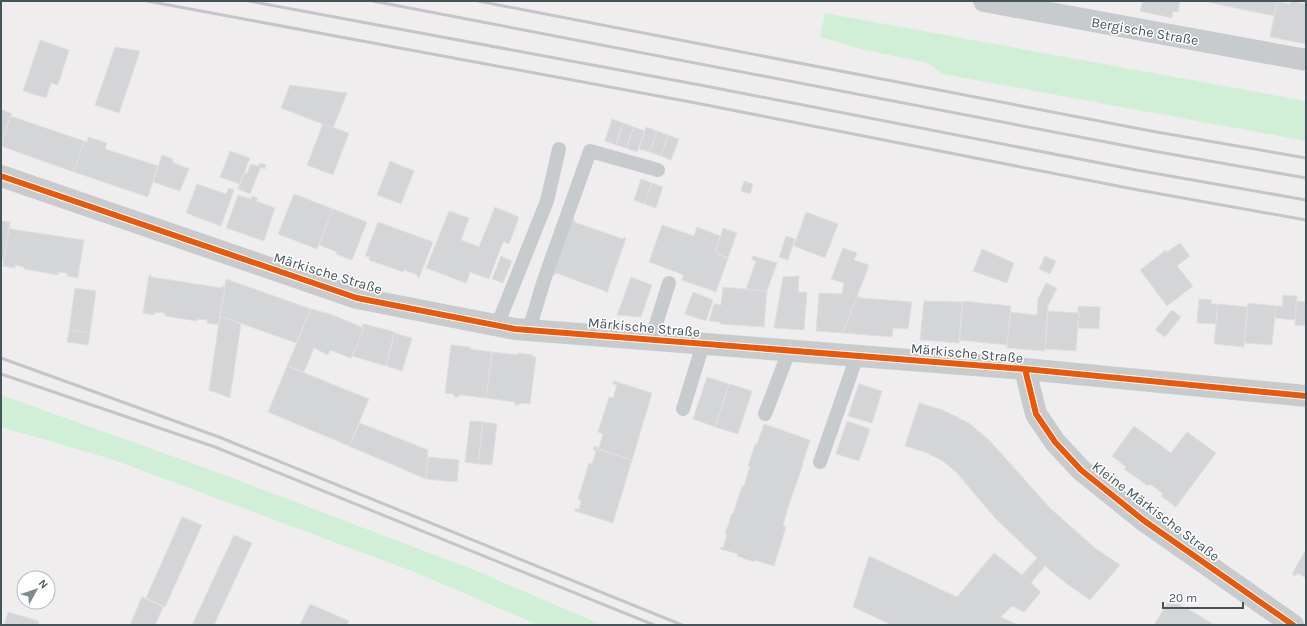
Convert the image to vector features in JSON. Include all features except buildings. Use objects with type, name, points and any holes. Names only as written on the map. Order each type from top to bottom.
[{"type":"street","name":"Bergische Straße","points":[[984,1],[1306,60]]},
{"type":"street","name":"Märkische Straße","points":[[1,176],[358,298],[498,326],[651,340],[1025,369],[1306,396]]},
{"type":"street","name":"Kleine Märkische Straße","points":[[1025,369],[1036,414],[1055,442],[1081,470],[1144,520],[1294,625]]},
{"type":"lane","points":[[498,326],[547,201],[559,149]]},
{"type":"lane","points":[[529,330],[544,280],[590,151],[658,170]]},
{"type":"lane","points":[[651,340],[669,284]]},
{"type":"lane","points":[[682,409],[703,344]]},
{"type":"lane","points":[[765,414],[789,351]]},
{"type":"lane","points":[[820,462],[857,356]]},
{"type":"green space","points":[[825,13],[1306,101],[1306,141],[943,74],[928,63],[865,50],[820,37]]},
{"type":"green space","points":[[1,395],[211,470],[477,571],[602,625],[538,625],[412,571],[111,459],[1,427]]},
{"type":"railway","points":[[147,1],[696,103],[1133,189],[1306,220]]},
{"type":"railway","points":[[249,1],[700,85],[1136,170],[1306,200]]},
{"type":"railway","points":[[373,1],[1153,151],[1306,178]]},
{"type":"railway","points":[[478,1],[1151,131],[1306,158]]},
{"type":"railway","points":[[1,358],[219,437],[682,625]]},
{"type":"railway","points":[[1,374],[215,447],[654,625]]},
{"type":"cycle path","points":[[1,176],[357,298],[515,329],[1025,369],[1306,396]]},
{"type":"cycle path","points":[[1025,369],[1036,414],[1055,442],[1081,470],[1143,520],[1293,625]]}]
